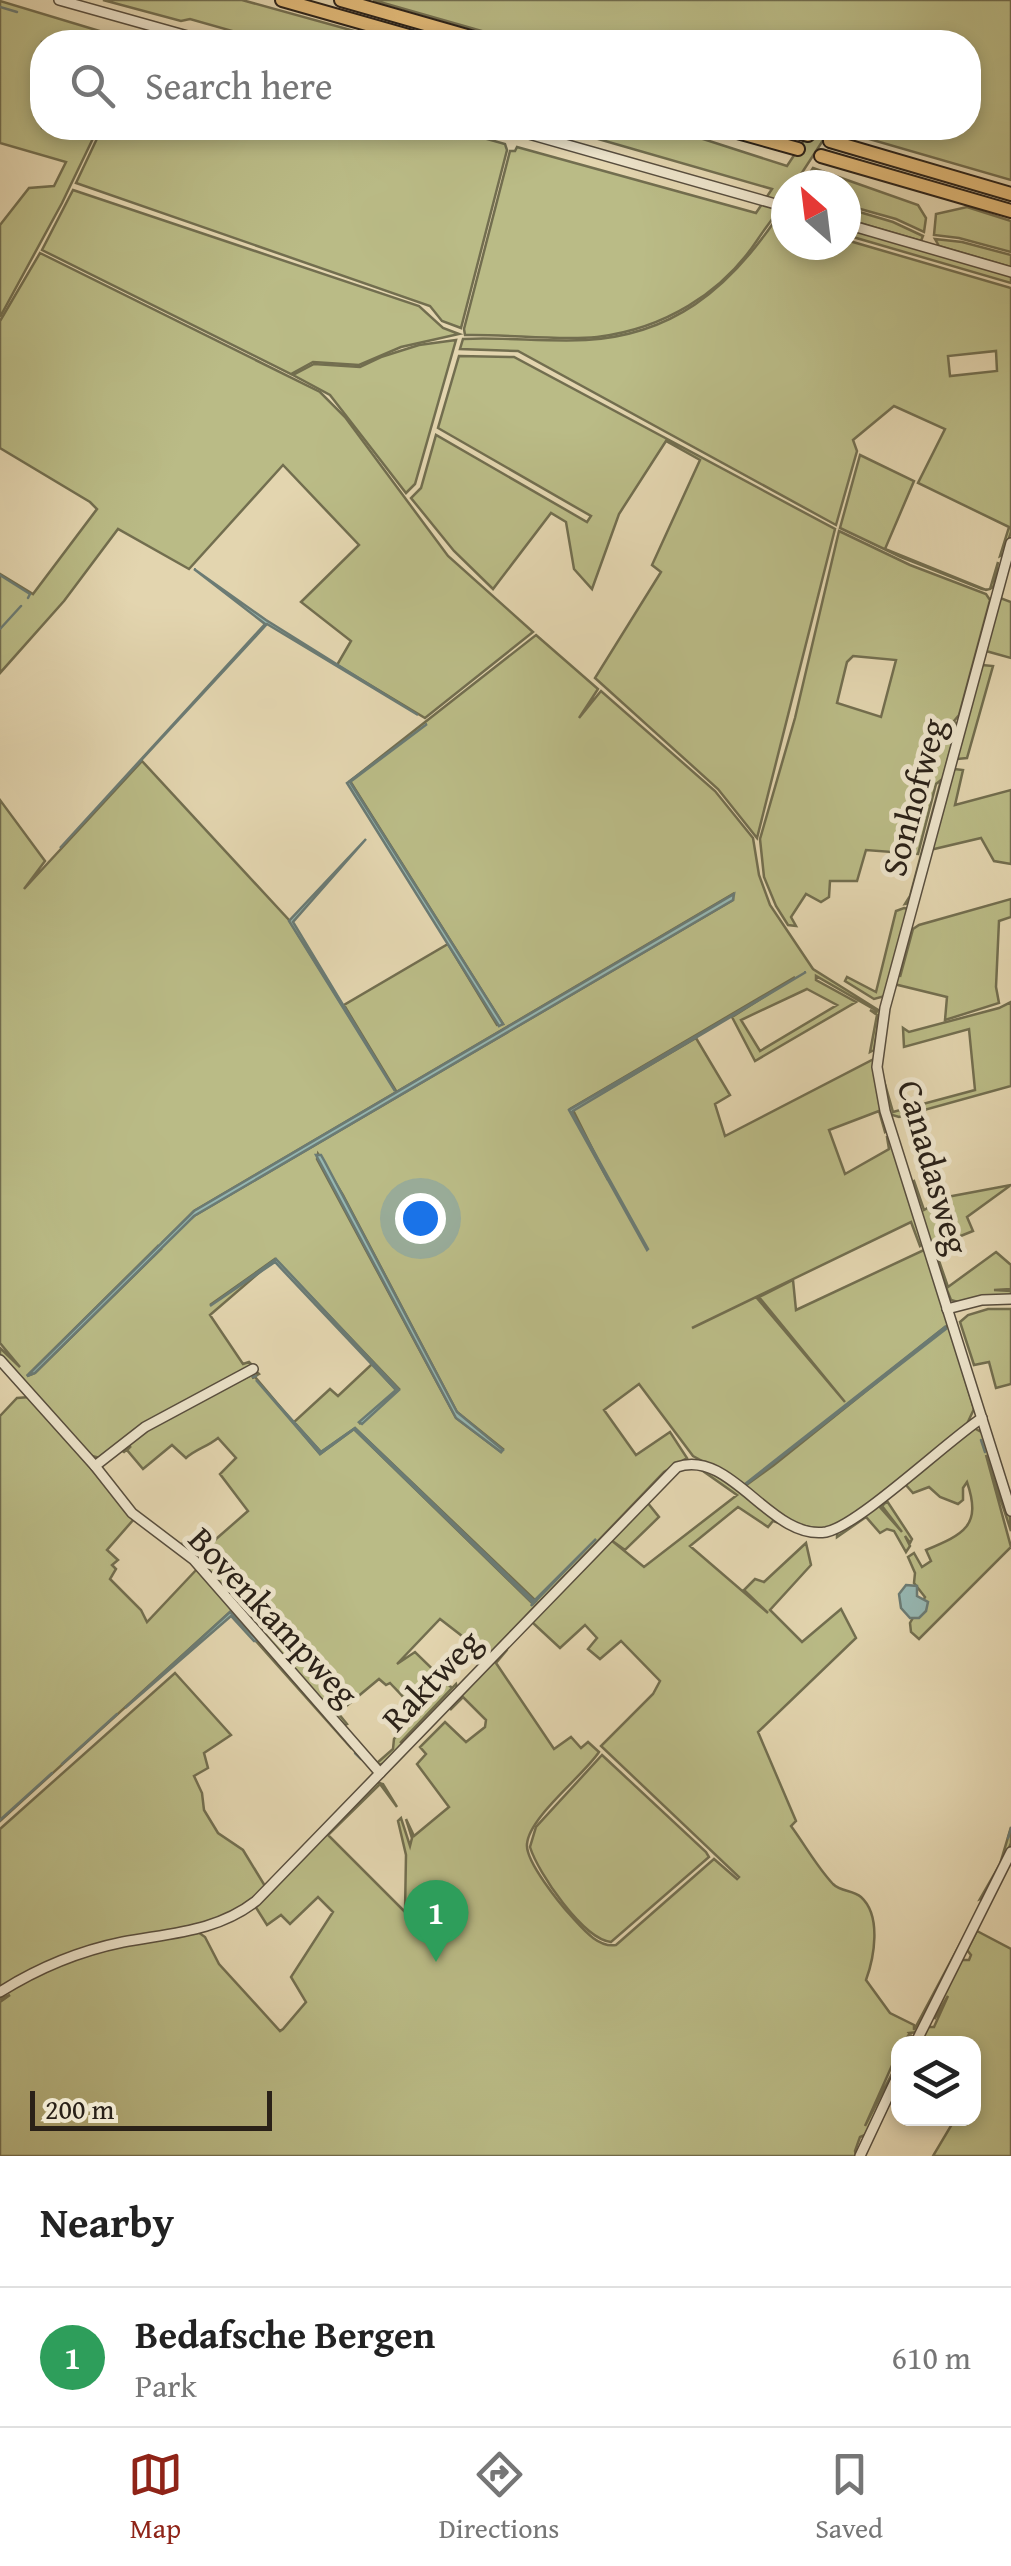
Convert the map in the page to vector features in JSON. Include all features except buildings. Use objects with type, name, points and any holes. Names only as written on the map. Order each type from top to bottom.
[{"type":"highway","points":[[282,0],[388,30]]},
{"type":"highway","points":[[341,0],[446,30]]},
{"type":"highway","points":[[766,140],[798,149]]},
{"type":"highway","points":[[830,141],[1011,194]]},
{"type":"highway","points":[[821,156],[1011,211]]},
{"type":"street","points":[[59,0],[166,30]]},
{"type":"street","points":[[550,140],[771,203]]},
{"type":"street","points":[[861,228],[1011,272]]},
{"type":"street","name":"Sonhofweg","points":[[876,1067],[885,1008],[1011,543]]},
{"type":"street","name":"Canadasweg","points":[[876,1067],[885,1111],[1011,1511]]},
{"type":"street","points":[[947,1309],[982,1300],[1011,1299]]},
{"type":"street","name":"Bovenkampweg","points":[[0,1360],[140,1521],[194,1560],[380,1772]]},
{"type":"street","points":[[95,1466],[146,1428],[253,1369]]},
{"type":"street","name":"Raktweg","points":[[0,1992],[37,1970],[70,1957],[120,1942],[204,1928],[256,1901],[676,1467],[691,1463],[712,1468],[796,1528],[822,1533],[853,1518],[982,1418]]},
{"type":"street","points":[[919,2036],[1011,1852]]},
{"type":"street","points":[[860,2156],[891,2090]]},
{"type":"green space","points":[[103,0],[242,0],[351,30],[229,30],[190,19],[181,21]]},
{"type":"green space","points":[[373,0],[1011,0],[1011,180],[873,140],[981,140],[981,30],[478,30]]},
{"type":"green space","points":[[0,1],[96,30],[30,30],[30,140],[92,140],[0,317],[0,225],[29,188],[54,186],[66,162],[0,143]]},
{"type":"green space","points":[[96,140],[491,140],[505,144],[507,150],[461,328],[442,321],[430,306],[76,183]]},
{"type":"green space","points":[[602,140],[706,140],[787,166],[804,140],[823,140],[804,170],[771,170],[771,189]]},
{"type":"green space","points":[[517,147],[756,213],[771,190],[771,221],[743,259],[709,292],[667,317],[597,337],[465,335],[510,151]]},
{"type":"green space","points":[[861,185],[918,205],[926,218],[924,232],[861,209]]},
{"type":"green space","points":[[73,190],[419,306],[443,328],[459,334],[401,347],[359,365],[313,362],[291,374],[42,250]]},
{"type":"green space","points":[[967,207],[1011,221],[1011,252],[934,235],[936,214]]},
{"type":"green space","points":[[861,212],[923,236],[921,241],[861,223]]},
{"type":"green space","points":[[771,226],[771,260],[861,260],[861,244],[1011,288],[1011,532],[1004,554],[1000,556],[1009,527],[918,483],[945,429],[894,406],[853,440],[857,451],[836,525],[518,351],[460,349],[463,339],[586,340],[645,329],[695,305],[717,288]],"holes":[[[996,351],[997,371],[950,376],[948,356]]]},
{"type":"green space","points":[[861,232],[1011,276],[1011,283],[861,239]]},
{"type":"green space","points":[[935,239],[1011,255],[1011,267],[939,246]]},
{"type":"green space","points":[[40,253],[320,392],[345,417],[448,556],[533,632],[425,718],[337,665],[351,641],[301,602],[359,545],[283,465],[189,569],[118,529],[64,601],[0,673],[0,574],[33,594],[97,509],[0,448],[0,321]]},
{"type":"green space","points":[[456,340],[415,484],[406,493],[330,395],[293,375],[314,364],[360,367],[419,345]]},
{"type":"green space","points":[[459,356],[514,357],[835,529],[757,838],[718,789],[595,678],[661,572],[652,565],[700,460],[666,441],[619,514],[592,589],[574,569],[566,522],[551,513],[493,589],[454,551],[411,498],[421,488],[436,435],[587,522],[591,516],[438,428]]},
{"type":"green space","points":[[860,455],[914,481],[885,549],[985,589],[901,557],[840,528]]},
{"type":"green space","points":[[839,531],[910,565],[986,594],[990,600],[959,715],[954,721],[957,725],[910,903],[905,904],[941,780],[936,784],[918,854],[866,850],[857,881],[830,881],[829,897],[821,902],[806,894],[791,917],[796,926],[788,925],[776,906],[764,877],[760,839],[795,718]],"holes":[[[853,656],[896,660],[881,717],[837,703],[847,662]]]},
{"type":"green space","points":[[1011,552],[1000,598],[1011,602],[1011,658],[986,651]]},
{"type":"green space","points":[[536,635],[598,689],[579,718],[601,691],[715,791],[753,838],[759,875],[770,905],[813,969],[880,1011],[874,1050],[870,1052],[877,1015],[870,1010],[877,1011],[816,976],[816,980],[856,1002],[755,1061],[732,1017],[795,977],[570,1109],[608,1180],[573,1110],[696,1038],[730,1095],[715,1104],[725,1136],[874,1059],[878,1095],[888,1130],[885,1132],[879,1111],[829,1130],[845,1174],[889,1149],[890,1136],[924,1243],[920,1246],[911,1222],[756,1297],[845,1402],[759,1297],[793,1280],[796,1310],[926,1249],[974,1409],[966,1426],[845,1522],[814,1530],[792,1523],[693,1456],[639,1384],[604,1410],[636,1455],[670,1432],[687,1458],[664,1472],[488,1656],[440,1619],[397,1664],[415,1652],[452,1688],[400,1743],[456,1684],[457,1688],[379,1765],[363,1750],[377,1763],[393,1749],[394,1739],[412,1717],[401,1694],[379,1679],[338,1713],[347,1724],[343,1726],[200,1563],[180,1546],[185,1541],[200,1553],[248,1511],[220,1474],[236,1458],[218,1438],[186,1458],[172,1445],[143,1469],[127,1450],[131,1446],[124,1452],[119,1449],[148,1428],[257,1372],[252,1378],[320,1454],[354,1429],[533,1604],[536,1601],[355,1428],[321,1452],[294,1422],[330,1389],[338,1396],[372,1364],[399,1389],[275,1259],[210,1305],[268,1265],[210,1315],[243,1364],[249,1362],[253,1366],[143,1427],[100,1458],[88,1455],[0,1358],[0,1348],[20,1367],[0,1343],[0,800],[45,861],[24,889],[142,761],[289,920],[396,1091],[344,1005],[448,944],[497,1025],[503,1024],[350,781]],"holes":[[[733,894],[733,900],[194,1216],[162,1243],[194,1211]],[[807,989],[837,1005],[760,1051],[741,1020]],[[318,1154],[343,1195],[457,1412],[503,1449],[501,1452],[456,1418],[317,1159]],[[158,1246],[161,1249],[35,1373],[27,1376]],[[947,1326],[774,1465],[745,1486],[945,1327]]]},
{"type":"green space","points":[[982,665],[993,666],[967,758],[957,759],[954,757]]},
{"type":"green space","points":[[954,769],[963,770],[955,805],[1011,790],[1011,864],[994,861],[981,838],[930,850]]},
{"type":"green space","points":[[1011,899],[1011,917],[999,921],[999,1003],[945,1020],[947,997],[894,984],[915,905],[900,977],[913,929]]},
{"type":"green space","points":[[908,909],[885,996],[874,999],[845,981],[847,977],[876,992],[896,911]]},
{"type":"green space","points":[[1011,1002],[1011,1086],[899,1117],[889,1114],[881,1070],[893,1112],[975,1090],[969,1029],[904,1047],[903,1028],[909,1032]]},
{"type":"green space","points":[[914,1181],[924,1210],[947,1197],[1011,1185],[967,1217],[973,1231],[931,1248],[910,1183]]},
{"type":"green space","points":[[996,1252],[1011,1265],[1011,1289],[994,1290],[1011,1291],[1011,1297],[951,1300],[934,1257],[937,1255],[948,1287]]},
{"type":"green space","points":[[988,1309],[1011,1309],[1011,1384],[996,1388],[989,1362],[974,1365],[960,1322]]},
{"type":"green space","points":[[30,1397],[134,1519],[107,1550],[118,1560],[112,1565],[116,1569],[110,1579],[141,1610],[147,1622],[198,1568],[352,1749],[230,1612],[0,1821],[0,1416],[17,1398]]},
{"type":"green space","points":[[974,1428],[983,1433],[1005,1494],[1011,1531],[986,1455],[1011,1547],[919,1639],[911,1632],[910,1623],[925,1597],[914,1583],[915,1573],[908,1557],[914,1553],[922,1567],[931,1561],[926,1550],[960,1533],[971,1519],[971,1497],[967,1482],[963,1500],[958,1504],[940,1497],[929,1487],[913,1493],[905,1484]]},
{"type":"green space","points":[[695,1466],[711,1471],[786,1525],[773,1521],[768,1527],[738,1507],[690,1546],[768,1613],[744,1590],[755,1579],[764,1582],[806,1543],[811,1565],[770,1610],[802,1642],[841,1609],[856,1638],[758,1732],[796,1821],[791,1826],[833,1884],[858,1895],[868,1905],[874,1937],[866,1980],[890,2013],[914,2025],[914,2030],[985,1897],[980,1899],[1000,1864],[1011,1827],[1011,1843],[1002,1866],[918,2032],[909,2033],[912,2036],[891,2036],[891,2068],[865,2126],[891,2076],[891,2083],[865,2135],[860,2137],[856,2156],[0,2156],[0,2002],[10,1995],[0,1999],[0,1994],[47,1970],[96,1953],[198,1932],[205,1937],[219,1964],[280,2031],[306,2002],[291,1977],[333,1912],[318,1897],[290,1924],[281,1915],[267,1925],[255,1906],[375,1782],[383,1784],[397,1807],[380,1784],[328,1835],[405,1912],[406,1855],[398,1821],[401,1818],[410,1846],[412,1838],[406,1819],[414,1836],[449,1807],[417,1764],[426,1754],[420,1747],[445,1722],[466,1742],[485,1727],[486,1720],[463,1697],[451,1709],[448,1705],[501,1650],[506,1651],[496,1663],[554,1749],[571,1737],[581,1748],[588,1742],[599,1752],[546,1809],[527,1844],[544,1882],[586,1932],[603,1944],[616,1945],[714,1859],[739,1877],[601,1746],[653,1694],[660,1681],[621,1641],[600,1659],[588,1649],[597,1638],[585,1625],[560,1648],[532,1622],[509,1646],[509,1641],[662,1483],[647,1502],[659,1517],[625,1550],[611,1540],[644,1567],[737,1495],[700,1469],[685,1468],[666,1478],[677,1469]]},
{"type":"green space","points":[[884,1497],[879,1506],[902,1532],[882,1506],[887,1501],[912,1539],[910,1543],[905,1536],[910,1546],[906,1552],[894,1531],[880,1533],[866,1517],[837,1537],[837,1532]]},
{"type":"green space","points":[[175,1673],[231,1735],[204,1753],[208,1768],[194,1776],[204,1810],[218,1833],[243,1850],[264,1890],[223,1919],[123,1940],[0,1990],[0,1829]]},
{"type":"green space","points":[[602,1755],[709,1857],[611,1942],[588,1930],[575,1917],[552,1888],[530,1847],[536,1827]]},
{"type":"green space","points":[[977,1931],[1011,1949],[1011,2156],[933,2156],[951,2126],[981,2126],[981,2036],[922,2036],[927,2027],[934,2027],[948,1996],[933,2016],[962,1960],[969,1960],[967,1950]]},
{"type":"water","points":[[194,569],[266,620],[418,715],[267,624],[60,848],[265,624]]},
{"type":"water","points":[[427,724],[350,782],[503,1024],[499,1026],[347,783]]},
{"type":"water","points":[[366,839],[293,922],[395,1091],[289,921]]},
{"type":"water","points":[[734,894],[733,900],[194,1216],[35,1373],[27,1376],[194,1211]]},
{"type":"water","points":[[806,972],[572,1112],[647,1250],[569,1110]]},
{"type":"water","points":[[316,1155],[321,1155],[325,1162],[457,1412],[501,1452],[456,1418]]},
{"type":"water","points":[[276,1259],[399,1390],[362,1424],[359,1422],[396,1390],[275,1262],[210,1306]]},
{"type":"water","points":[[946,1329],[744,1486],[745,1484]]},
{"type":"water","points":[[256,1380],[321,1452],[355,1428],[534,1601],[596,1539],[531,1606],[533,1603],[354,1429],[320,1454]]},
{"type":"water","points":[[906,1585],[917,1586],[917,1596],[928,1602],[919,1618],[910,1618],[901,1608],[899,1594]]},
{"type":"water","points":[[230,1612],[258,1641],[231,1616],[125,1708]]},
{"type":"waterway","points":[[0,7],[17,12]]},
{"type":"waterway","points":[[0,575],[30,594],[28,598]]},
{"type":"waterway","points":[[0,629],[21,606]]},
{"type":"waterway","points":[[981,1440],[985,1452]]},
{"type":"waterway","points":[[62,1764],[117,1714]]},
{"type":"waterway","points":[[355,1753],[361,1759]]},
{"type":"waterway","points":[[0,1820],[52,1773]]},
{"type":"waterway","points":[[1008,1838],[1011,1828]]},
{"type":"place","name":"Bedafsche Bergen","points":[[436,1962]]}]
